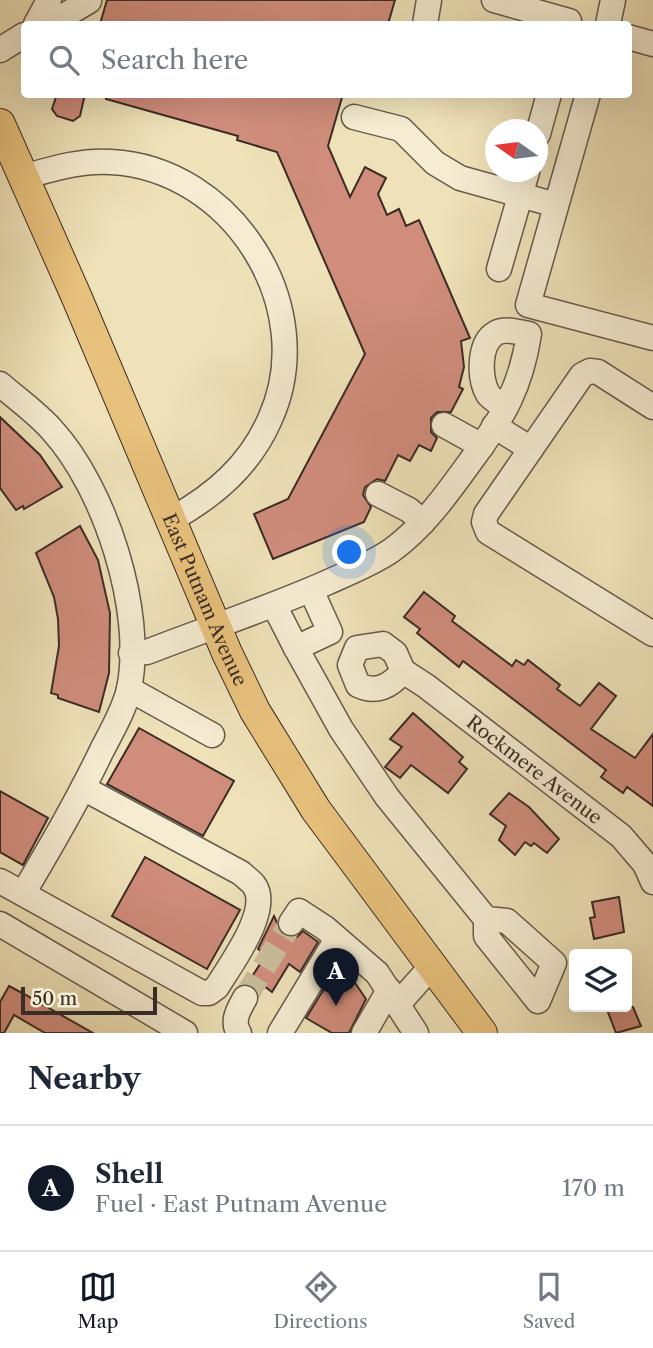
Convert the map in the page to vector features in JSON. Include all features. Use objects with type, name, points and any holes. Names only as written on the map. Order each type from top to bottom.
[{"type":"main road","name":"East Putnam Avenue","points":[[0,124],[172,519],[215,626],[255,711],[292,775],[482,1033]]},
{"type":"street","points":[[38,21],[49,0]]},
{"type":"street","points":[[426,21],[429,0]]},
{"type":"street","points":[[494,0],[566,21]]},
{"type":"street","points":[[609,21],[613,0]]},
{"type":"street","points":[[56,21],[94,2]]},
{"type":"street","points":[[0,50],[21,37]]},
{"type":"street","points":[[632,38],[653,44]]},
{"type":"street","points":[[542,119],[548,98]]},
{"type":"street","points":[[587,98],[528,305],[653,338]]},
{"type":"street","points":[[354,117],[401,129],[447,172],[556,205]]},
{"type":"street","points":[[23,177],[87,162],[137,165],[167,174],[225,212],[256,250],[275,292],[283,331],[284,352],[279,395],[271,416],[251,454],[223,485],[205,500],[172,519]]},
{"type":"street","points":[[499,269],[524,182]]},
{"type":"street","points":[[653,407],[598,372],[590,371],[582,375],[486,514],[484,522],[488,532],[653,634]]},
{"type":"street","points":[[0,384],[52,430],[89,484],[120,563],[131,653],[129,689],[83,788],[24,892]]},
{"type":"street","points":[[444,425],[494,426],[531,449]]},
{"type":"street","points":[[131,653],[147,652],[274,605],[371,563],[391,551],[423,522],[494,426]]},
{"type":"street","points":[[378,494],[409,509],[423,522]]},
{"type":"street","points":[[296,648],[330,632],[311,590]]},
{"type":"street","points":[[274,605],[341,729],[387,797],[486,919]]},
{"type":"street","name":"Rockmere Avenue","points":[[402,671],[426,686],[621,836],[645,864],[653,882]]},
{"type":"street","points":[[129,689],[212,735]]},
{"type":"street","points":[[0,881],[202,993],[209,993],[217,987],[255,923],[258,903],[256,886],[242,873],[83,788]]},
{"type":"street","points":[[295,917],[337,939],[377,973],[416,1033]]},
{"type":"street","points":[[0,924],[185,1033]]},
{"type":"street","points":[[280,1033],[337,939]]},
{"type":"street","points":[[364,1033],[393,997],[431,967]]},
{"type":"street","points":[[239,1033],[236,1029],[236,1014],[245,998]]},
{"type":"building","points":[[107,0],[395,0],[389,21],[101,21]]},
{"type":"building","points":[[56,98],[84,98],[80,116],[73,121],[57,116],[52,109]]},
{"type":"building","points":[[342,98],[328,146],[350,197],[365,167],[386,178],[378,194],[387,215],[399,209],[406,226],[419,220],[470,338],[461,341],[464,367],[459,387],[463,389],[451,412],[437,412],[431,418],[431,432],[437,438],[431,451],[419,445],[410,461],[398,455],[385,481],[377,479],[365,487],[363,495],[371,507],[364,522],[273,559],[254,514],[288,499],[365,354],[277,152],[237,140],[238,136],[106,99]]},
{"type":"building","points":[[0,417],[40,455],[62,487],[24,509],[23,506],[16,510],[0,488]]},
{"type":"building","points":[[80,526],[98,560],[110,613],[109,673],[99,712],[51,693],[59,646],[58,619],[54,597],[36,553]]},
{"type":"building","points":[[424,592],[455,616],[452,621],[512,666],[516,660],[524,665],[528,660],[560,685],[557,689],[580,706],[599,683],[616,696],[591,729],[635,758],[653,734],[653,806],[627,787],[623,793],[601,777],[606,770],[463,661],[459,667],[417,633],[420,629],[404,617]]},
{"type":"building","points":[[413,713],[463,757],[459,762],[467,769],[448,793],[411,765],[400,778],[385,767],[402,747],[390,739]]},
{"type":"building","points":[[139,728],[234,781],[203,836],[107,784]]},
{"type":"building","points":[[0,791],[48,818],[23,865],[0,852]]},
{"type":"building","points":[[509,793],[529,807],[559,839],[547,853],[534,843],[531,846],[525,842],[515,855],[499,840],[506,826],[490,814]]},
{"type":"building","points":[[145,857],[240,910],[207,969],[112,916]]},
{"type":"building","points":[[619,897],[624,932],[594,939],[590,918],[595,917],[592,902]]},
{"type":"building","points":[[274,916],[283,936],[297,937],[303,931],[318,942],[300,972],[289,964],[272,992],[264,986],[259,994],[247,984],[266,955],[258,949]]},
{"type":"building","points":[[332,976],[351,977],[366,999],[349,1033],[332,1033],[306,1018]]},
{"type":"building","points":[[9,986],[93,1033],[45,1033],[14,1015],[4,1033],[0,1033],[0,1002]]},
{"type":"building","points":[[633,1007],[641,1026],[616,1033],[608,1012],[632,1012]]},
{"type":"tunnel","points":[[245,998],[291,923]]},
{"type":"place","name":"Shell","points":[[336,1006]]}]
